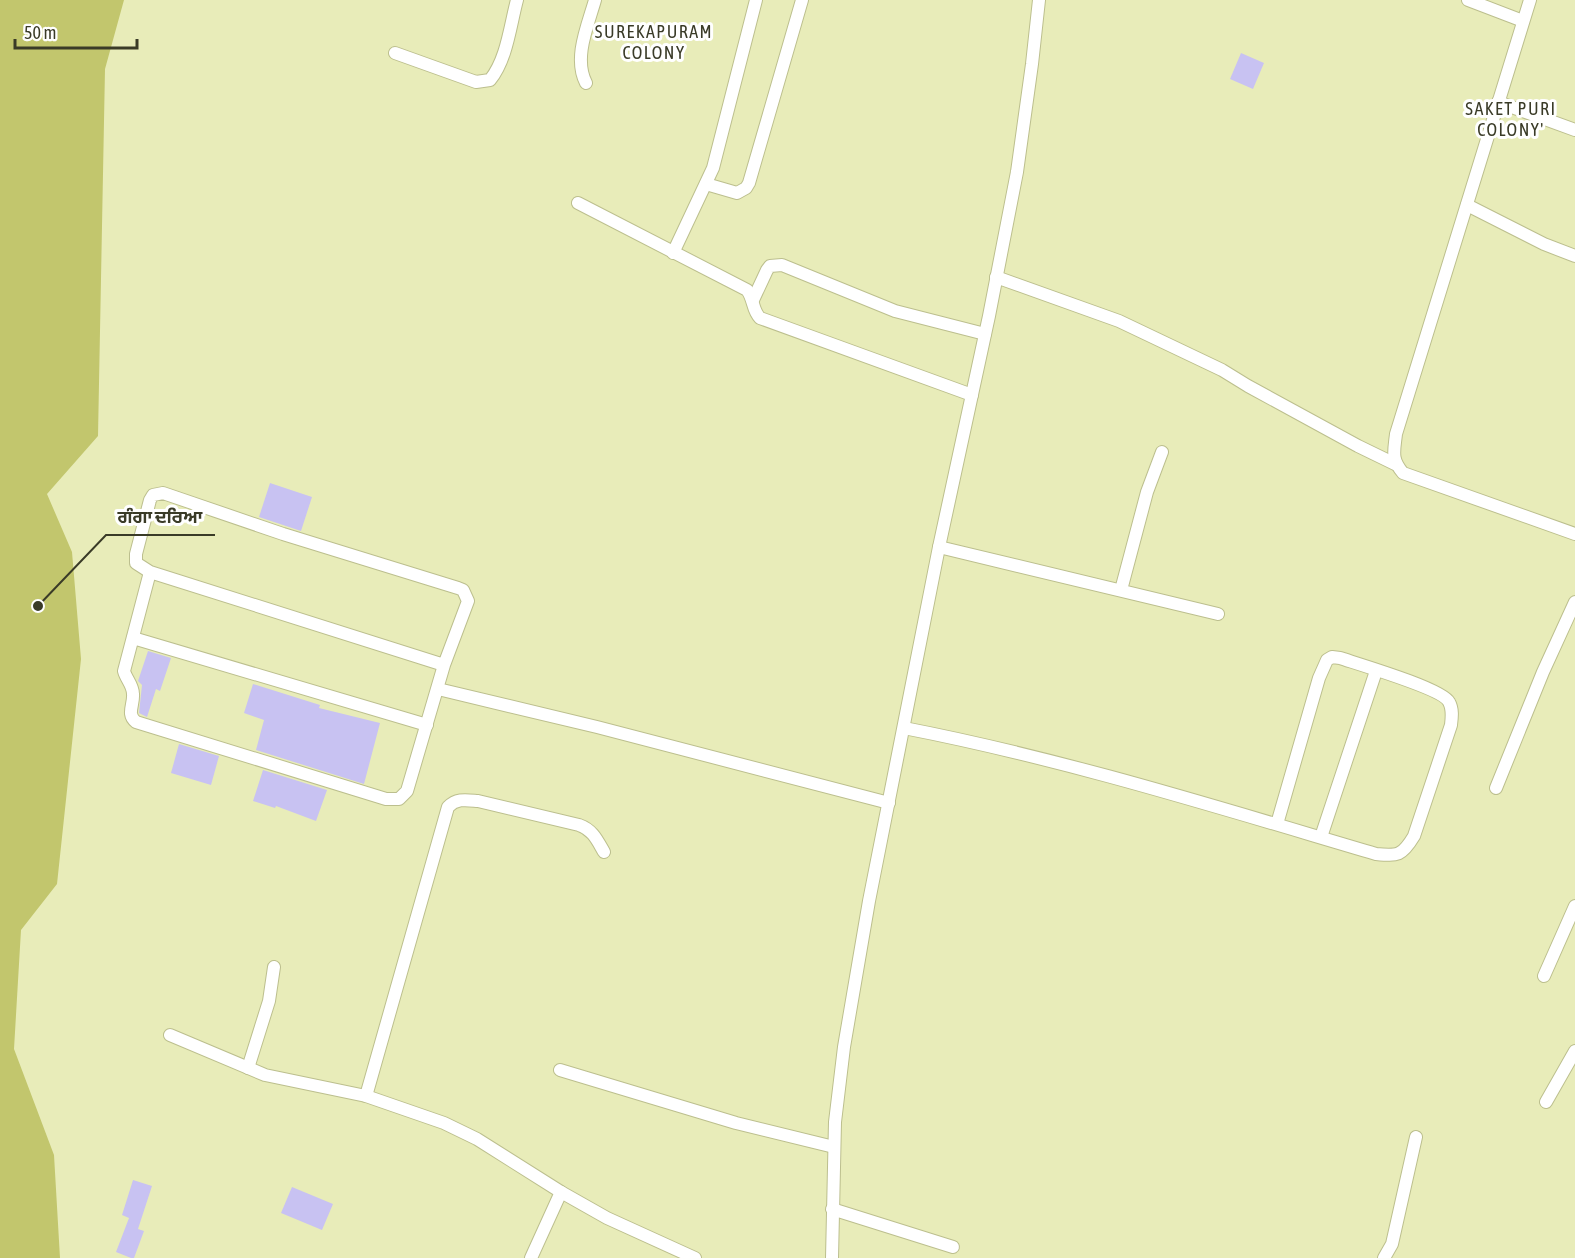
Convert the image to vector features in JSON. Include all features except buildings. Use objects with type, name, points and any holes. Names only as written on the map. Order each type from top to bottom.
[{"type":"street","points":[[395,53],[476,82],[490,80],[497,72],[517,0]]},
{"type":"street","points":[[586,83],[582,75],[581,54],[596,0]]},
{"type":"street","points":[[673,253],[713,168],[756,0]]},
{"type":"street","points":[[706,184],[737,193],[746,188],[749,183],[802,0]]},
{"type":"street","points":[[832,1258],[834,1147],[844,1047],[939,547],[1017,172],[1039,0]]},
{"type":"street","points":[[1468,0],[1523,21]]},
{"type":"street","points":[[1395,464],[1396,434],[1530,0]]},
{"type":"street","points":[[1498,102],[1575,130]]},
{"type":"street","points":[[578,203],[747,290],[753,300],[754,310],[760,318],[972,395]]},
{"type":"street","points":[[1467,205],[1544,244],[1575,256]]},
{"type":"street","points":[[753,300],[766,270],[770,266],[782,265],[894,311],[985,334]]},
{"type":"street","points":[[996,277],[1119,321],[1222,369],[1248,386],[1421,480],[1575,534]]},
{"type":"street","points":[[1121,590],[1148,492],[1162,452]]},
{"type":"street","points":[[150,572],[124,671],[133,693],[130,714],[133,720],[386,799],[399,799],[406,791],[444,665],[468,601],[463,590],[283,534],[170,494],[158,494],[150,500],[136,554],[136,563],[150,572],[444,665]]},
{"type":"street","points":[[939,547],[1218,614]]},
{"type":"street","points":[[1496,788],[1543,672],[1575,602]]},
{"type":"street","points":[[133,638],[427,725]]},
{"type":"street","points":[[904,728],[1085,769],[1376,854],[1394,856],[1405,851],[1414,836],[1451,725],[1452,712],[1449,700],[1432,690],[1340,658],[1332,657],[1327,660],[1319,678],[1276,824]]},
{"type":"street","points":[[1321,837],[1376,671]]},
{"type":"street","points":[[438,689],[597,727],[889,803]]},
{"type":"street","points":[[366,1096],[448,807],[453,802],[461,800],[478,801],[579,825],[588,828],[604,852]]},
{"type":"street","points":[[1544,976],[1574,912]]},
{"type":"street","points":[[248,1068],[269,1001],[274,967]]},
{"type":"street","points":[[170,1035],[248,1068],[297,1083],[366,1096],[423,1115],[477,1139],[561,1192],[625,1227],[696,1258]]},
{"type":"street","points":[[1545,1102],[1575,1051]]},
{"type":"street","points":[[560,1070],[736,1123],[834,1147]]},
{"type":"street","points":[[1384,1258],[1392,1244],[1416,1137]]},
{"type":"street","points":[[531,1258],[561,1192]]},
{"type":"street","points":[[832,1209],[953,1247]]},
{"type":"shaded area","points":[[0,0],[124,0],[105,69],[98,436],[47,494],[72,552],[81,659],[57,884],[21,930],[14,1049],[54,1155],[60,1258],[0,1258]]},
{"type":"place","name":"ਗੰਗਾ ਦਰਿਆ","points":[[38,606]]},
{"type":"district","name":"SUREKAPURAM COLONY","points":[[654,42]]},
{"type":"district","name":"SAKET PURI COLONY'","points":[[1511,118]]}]
